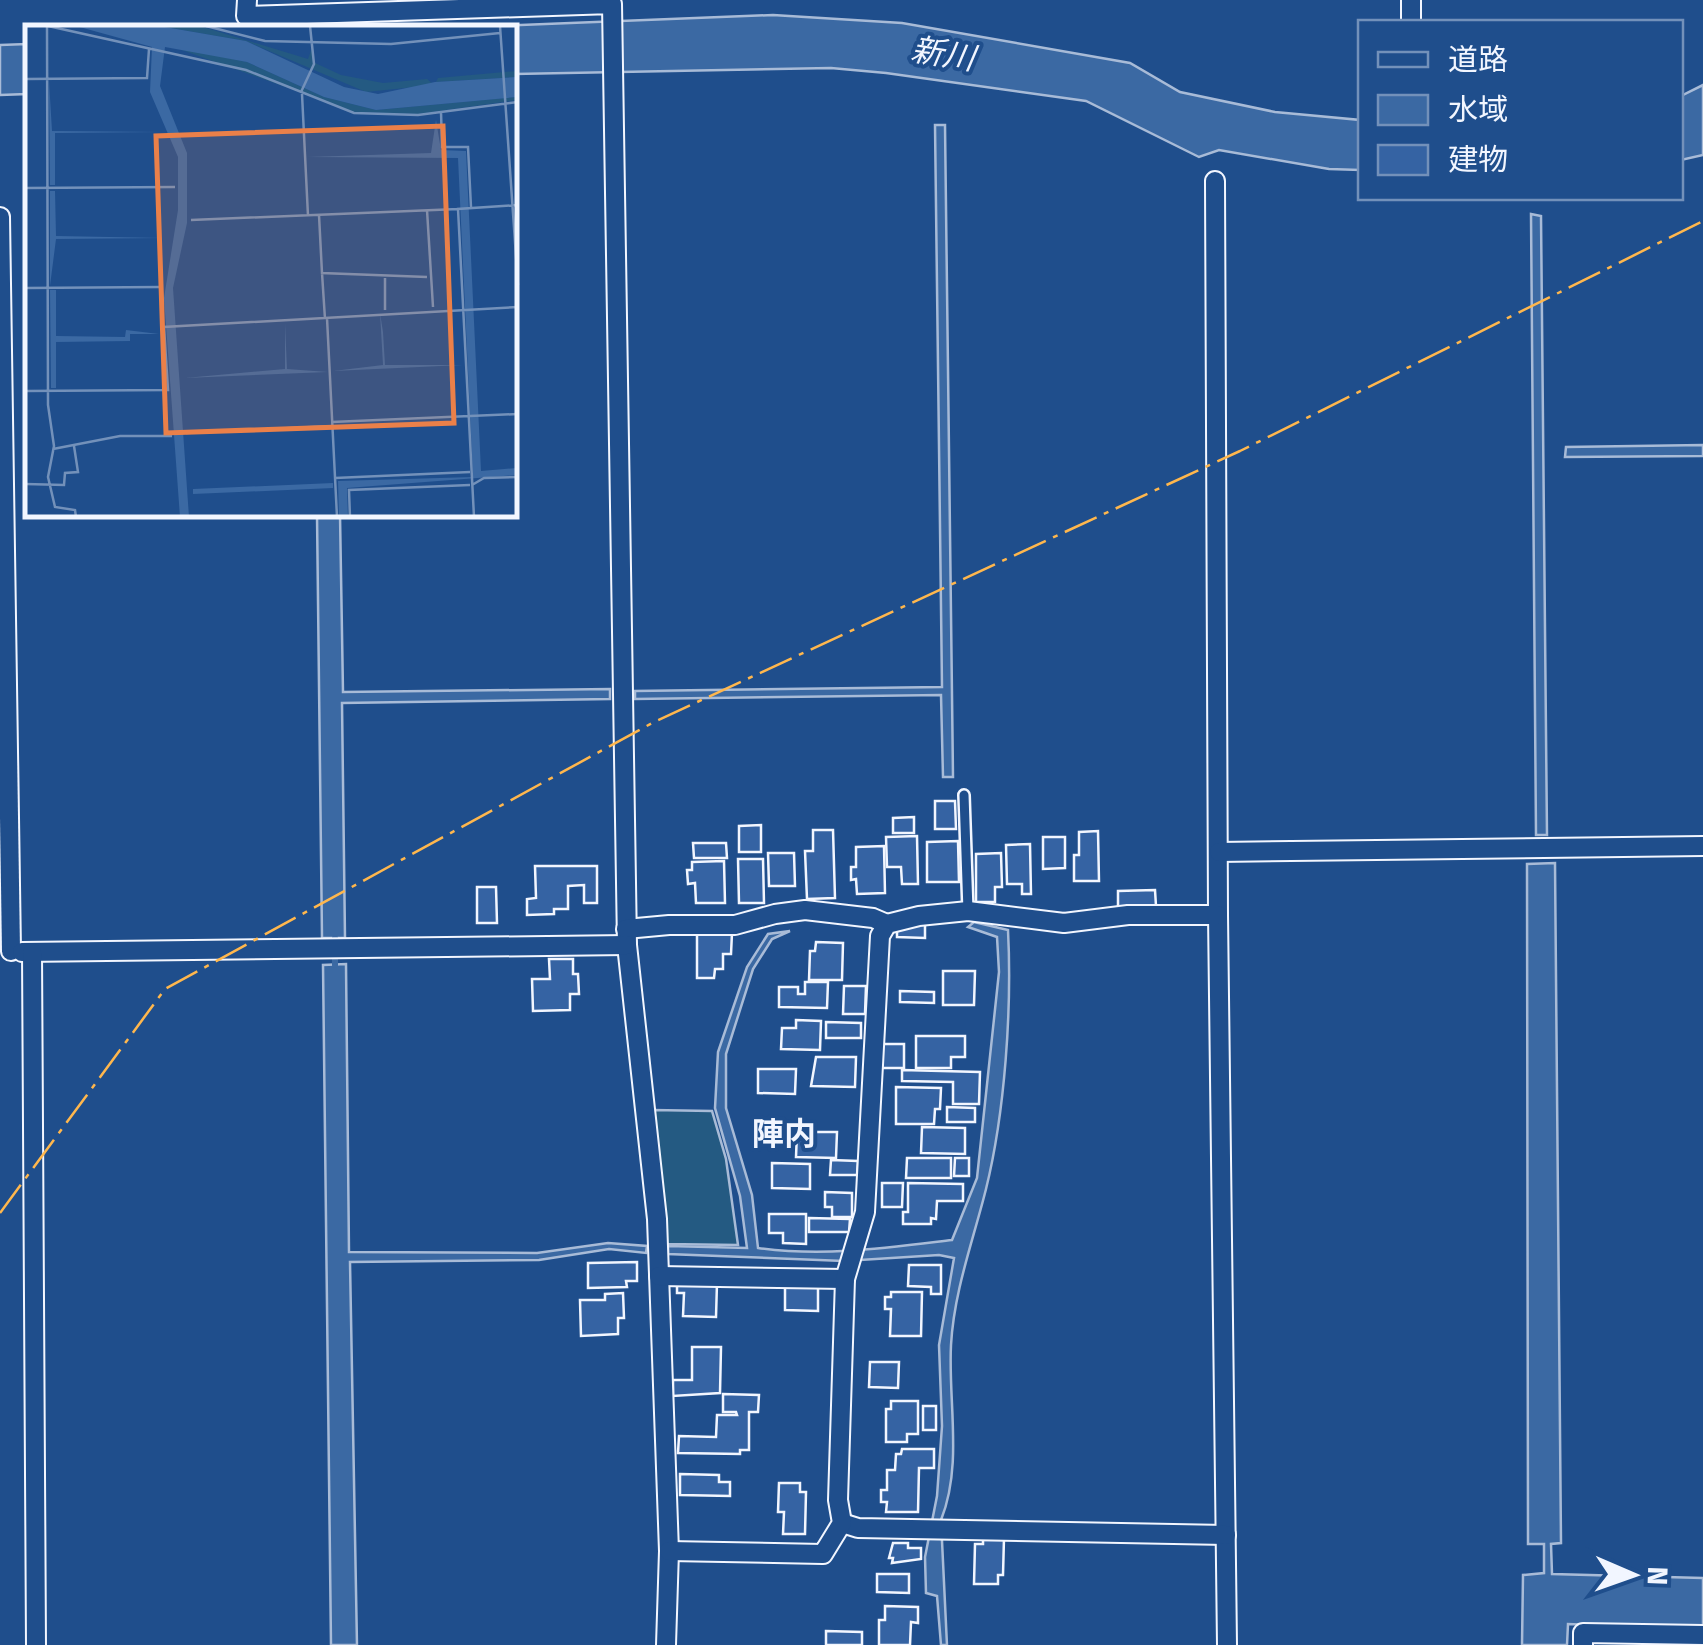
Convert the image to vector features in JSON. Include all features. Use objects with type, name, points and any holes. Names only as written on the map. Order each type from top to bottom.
[{"type":"street","points":[[247,8],[612,4],[626,937],[658,1220],[669,1551],[666,1645]]},
{"type":"street","points":[[1215,181],[1226,1645]]},
{"type":"street","points":[[0,217],[6,952],[353,948],[626,937],[669,925],[735,925],[805,910],[873,918],[887,924],[968,911],[1064,923],[1128,916],[1218,915]]},
{"type":"street","points":[[1219,852],[1703,846]]},
{"type":"street","points":[[669,1551],[823,1554],[842,1522],[838,1500],[849,1264],[864,1212],[880,936],[887,924]]},
{"type":"street","points":[[32,952],[36,1645]]},
{"type":"street","points":[[659,1276],[849,1264]]},
{"type":"street","points":[[842,1522],[858,1528],[1226,1535]]},
{"type":"street","points":[[1583,1645],[1583,1633],[1703,1635]]},
{"type":"lane","points":[[964,795],[968,911]]},
{"type":"shaded area","points":[[652,1110],[712,1111],[726,1159],[738,1245],[665,1244]]},
{"type":"water","name":"新川","points":[[773,15],[902,23],[1130,63],[1180,92],[1275,112],[1358,120],[1358,170],[1329,169],[1219,150],[1199,157],[1086,101],[886,73],[831,68],[518,74],[518,25]]},
{"type":"water","points":[[25,44],[25,94],[0,95],[0,45]]},
{"type":"water","points":[[1703,85],[1703,155],[1683,160],[1683,95]]},
{"type":"water","points":[[935,125],[945,125],[953,777],[943,777],[941,695],[635,699],[635,691],[942,687]]},
{"type":"water","points":[[1531,214],[1541,216],[1547,835],[1536,835]]},
{"type":"water","points":[[1703,445],[1703,456],[1565,457],[1566,447]]},
{"type":"water","points":[[317,518],[340,518],[343,692],[610,689],[610,699],[342,703],[345,938],[322,938]]},
{"type":"water","points":[[1555,863],[1561,1543],[1551,1544],[1552,1574],[1703,1578],[1703,1629],[1568,1624],[1567,1645],[1522,1645],[1523,1575],[1544,1573],[1544,1544],[1528,1544],[1527,864]]},
{"type":"water","points":[[974,922],[1008,930],[1008,1026],[993,1159],[953,1325],[953,1455],[948,1499],[941,1520],[947,1645],[941,1645],[937,1596],[926,1593],[925,1557],[937,1496],[942,1426],[939,1345],[954,1258],[939,1255],[844,1261],[668,1254],[668,1246],[747,1248],[740,1196],[715,1108],[718,1052],[747,967],[768,934],[790,931],[772,939],[753,969],[726,1054],[726,1108],[752,1195],[758,1248],[831,1252],[952,1240],[977,1178],[999,972],[997,937],[968,927]]},
{"type":"water","points":[[346,964],[349,1252],[537,1253],[608,1243],[647,1246],[646,1253],[609,1249],[539,1260],[350,1262],[357,1645],[331,1645],[323,965]]},
{"type":"building","points":[[935,801],[955,801],[956,829],[935,829]]},
{"type":"building","points":[[914,817],[914,833],[893,833],[893,818]]},
{"type":"building","points":[[761,825],[761,852],[739,852],[739,826]]},
{"type":"building","points":[[813,830],[833,830],[835,898],[807,899],[805,851],[813,851]]},
{"type":"building","points":[[1098,831],[1099,881],[1074,881],[1079,832]]},
{"type":"building","points":[[917,836],[918,884],[902,884],[901,867],[887,867],[886,837]]},
{"type":"building","points":[[1043,837],[1065,837],[1065,868],[1043,869]]},
{"type":"building","points":[[958,841],[959,882],[927,882],[927,842]]},
{"type":"building","points":[[693,843],[726,843],[727,858],[694,858]]},
{"type":"building","points":[[1030,844],[1031,894],[1022,894],[1022,884],[1007,884],[1006,845]]},
{"type":"building","points":[[884,846],[885,893],[857,894],[856,879],[851,880],[856,847]]},
{"type":"building","points":[[768,853],[794,853],[795,886],[769,886]]},
{"type":"building","points":[[1001,853],[1002,887],[995,887],[995,902],[976,902],[976,854]]},
{"type":"building","points":[[738,859],[763,859],[764,903],[739,903]]},
{"type":"building","points":[[724,861],[725,903],[696,903],[695,883],[688,884],[687,870],[692,870],[692,862]]},
{"type":"building","points":[[535,866],[597,866],[597,903],[584,903],[584,885],[568,886],[568,909],[527,915],[527,899],[536,898]]},
{"type":"building","points":[[477,887],[496,887],[497,923],[477,923]]},
{"type":"building","points":[[1155,890],[1156,906],[1118,907],[1118,891]]},
{"type":"building","points":[[897,924],[925,924],[925,938],[897,937]]},
{"type":"building","points":[[697,932],[732,933],[731,954],[723,954],[723,969],[715,969],[714,978],[697,978]]},
{"type":"building","points":[[816,942],[843,943],[842,980],[809,980],[810,951],[815,951]]},
{"type":"building","points":[[549,959],[573,959],[579,994],[570,994],[570,1010],[533,1011],[532,979],[550,979]]},
{"type":"building","points":[[943,971],[975,971],[974,1005],[943,1005]]},
{"type":"building","points":[[805,982],[828,982],[827,1008],[779,1007],[779,987],[798,987],[798,994],[805,994]]},
{"type":"building","points":[[844,986],[866,986],[865,1014],[843,1014]]},
{"type":"building","points":[[900,991],[934,992],[934,1003],[900,1002]]},
{"type":"building","points":[[796,1020],[821,1021],[820,1050],[781,1049],[782,1028],[796,1028]]},
{"type":"building","points":[[826,1022],[861,1023],[861,1038],[826,1038]]},
{"type":"building","points":[[916,1036],[965,1036],[965,1057],[951,1057],[951,1068],[916,1068]]},
{"type":"building","points":[[883,1044],[904,1044],[904,1068],[882,1068]]},
{"type":"building","points":[[816,1057],[856,1057],[855,1087],[811,1086]]},
{"type":"building","points":[[758,1069],[796,1069],[795,1094],[758,1093]]},
{"type":"building","points":[[902,1070],[980,1072],[979,1104],[953,1104],[953,1082],[902,1081]]},
{"type":"building","points":[[896,1087],[941,1088],[940,1109],[935,1109],[934,1124],[896,1124]]},
{"type":"building","points":[[947,1107],[975,1108],[975,1122],[947,1122]]},
{"type":"building","points":[[922,1127],[965,1128],[965,1154],[921,1153]]},
{"type":"building","points":[[797,1132],[837,1132],[836,1158],[796,1157]]},
{"type":"building","points":[[907,1158],[951,1158],[951,1178],[906,1178]]},
{"type":"building","points":[[955,1158],[969,1158],[969,1176],[954,1176]]},
{"type":"building","points":[[831,1160],[858,1161],[857,1175],[830,1175]]},
{"type":"building","points":[[772,1163],[810,1164],[810,1189],[772,1188]]},
{"type":"building","points":[[882,1183],[903,1183],[902,1207],[882,1207]]},
{"type":"building","points":[[908,1183],[963,1184],[963,1201],[937,1201],[936,1219],[931,1218],[931,1224],[903,1224],[903,1212],[908,1212]]},
{"type":"building","points":[[825,1192],[852,1193],[852,1217],[832,1217],[832,1207],[825,1207]]},
{"type":"building","points":[[769,1214],[806,1214],[806,1244],[783,1243],[783,1233],[769,1233]]},
{"type":"building","points":[[809,1218],[850,1219],[849,1232],[809,1232]]},
{"type":"building","points":[[637,1262],[637,1281],[626,1281],[627,1287],[588,1288],[588,1263]]},
{"type":"building","points":[[909,1265],[941,1265],[941,1294],[931,1294],[931,1287],[908,1286]]},
{"type":"building","points":[[677,1282],[717,1283],[716,1317],[683,1316],[684,1293],[677,1293]]},
{"type":"building","points":[[785,1286],[818,1287],[818,1311],[785,1310]]},
{"type":"building","points":[[891,1292],[922,1292],[921,1336],[890,1336],[891,1309],[885,1309],[885,1297],[891,1297]]},
{"type":"building","points":[[623,1293],[624,1318],[618,1318],[618,1334],[581,1336],[580,1300],[605,1300],[605,1294]]},
{"type":"building","points":[[692,1347],[721,1347],[720,1393],[673,1396],[673,1380],[692,1380]]},
{"type":"building","points":[[870,1362],[899,1362],[898,1388],[869,1387]]},
{"type":"building","points":[[723,1394],[759,1395],[758,1412],[749,1412],[749,1450],[740,1450],[740,1454],[678,1453],[679,1436],[716,1437],[717,1415],[737,1415],[723,1412]]},
{"type":"building","points":[[891,1401],[918,1401],[918,1434],[907,1434],[907,1442],[886,1442],[886,1409],[891,1409]]},
{"type":"building","points":[[923,1406],[936,1406],[936,1430],[923,1430]]},
{"type":"building","points":[[902,1449],[934,1449],[934,1468],[919,1468],[918,1512],[886,1512],[887,1502],[881,1502],[881,1490],[887,1490],[887,1470],[895,1470],[896,1454],[901,1454]]},
{"type":"building","points":[[680,1474],[719,1475],[719,1482],[730,1482],[730,1496],[680,1495]]},
{"type":"building","points":[[779,1483],[800,1483],[800,1492],[806,1492],[805,1534],[783,1534],[784,1512],[778,1512]]},
{"type":"building","points":[[983,1538],[1004,1538],[1003,1575],[998,1575],[998,1584],[974,1584],[975,1544],[983,1544]]},
{"type":"building","points":[[893,1543],[921,1548],[921,1559],[892,1563],[893,1558],[889,1558]]},
{"type":"building","points":[[877,1574],[909,1574],[909,1593],[877,1592]]},
{"type":"building","points":[[885,1606],[918,1607],[918,1623],[911,1622],[910,1645],[879,1645],[879,1620],[885,1620]]},
{"type":"building","points":[[826,1631],[862,1632],[862,1645],[826,1645]]},
{"type":"waterway","points":[[335,938],[335,965]]},
{"type":"power","points":[[0,1213],[165,989],[654,722],[1240,451],[1703,221]]},
{"type":"district","name":"陣内","points":[[784,1134]]}]
